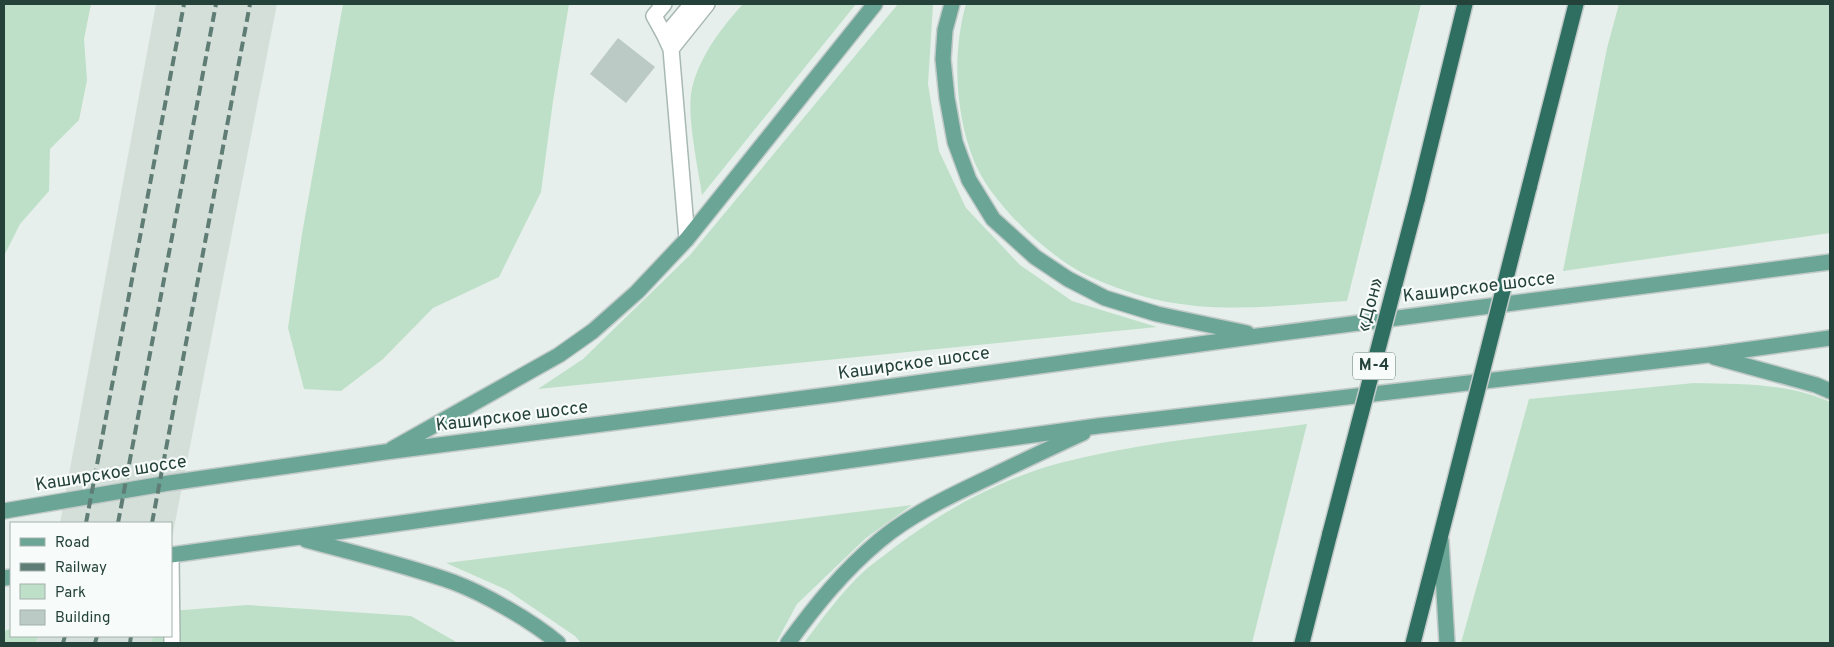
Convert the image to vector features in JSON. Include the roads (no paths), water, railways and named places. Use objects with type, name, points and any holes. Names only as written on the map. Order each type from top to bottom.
[{"type":"highway","name":"«Дон»","points":[[1302,643],[1417,200],[1465,4]]},
{"type":"highway","points":[[1413,643],[1576,4]]},
{"type":"main road","points":[[385,452],[559,355],[594,331],[638,292],[687,239],[875,4]]},
{"type":"main road","points":[[952,4],[945,30],[943,59],[947,98],[955,142],[969,180],[993,219],[1035,257],[1068,279],[1105,298],[1158,314],[1258,336]]},
{"type":"main road","name":"Каширское шоссе","points":[[4,511],[170,483],[385,452],[1830,262]]},
{"type":"main road","points":[[172,555],[1098,426],[1708,355],[1830,338]]},
{"type":"main road","points":[[1708,355],[1816,385],[1830,391]]},
{"type":"main road","points":[[788,643],[811,611],[840,577],[880,540],[922,511],[968,487],[1098,426]]},
{"type":"main road","points":[[1441,534],[1447,643]]},
{"type":"main road","points":[[300,538],[453,583],[501,606],[558,643]]},
{"type":"lane","points":[[664,4],[650,10],[668,43],[687,239]]},
{"type":"lane","points":[[668,43],[692,4]]},
{"type":"lane","points":[[668,43],[707,4]]},
{"type":"railway","points":[[86,522],[184,4]]},
{"type":"railway","points":[[118,522],[216,4]]},
{"type":"railway","points":[[152,522],[250,4]]},
{"type":"railway","points":[[63,643],[65,637]]},
{"type":"railway","points":[[95,643],[97,637]]},
{"type":"railway","points":[[130,643],[131,637]]}]
